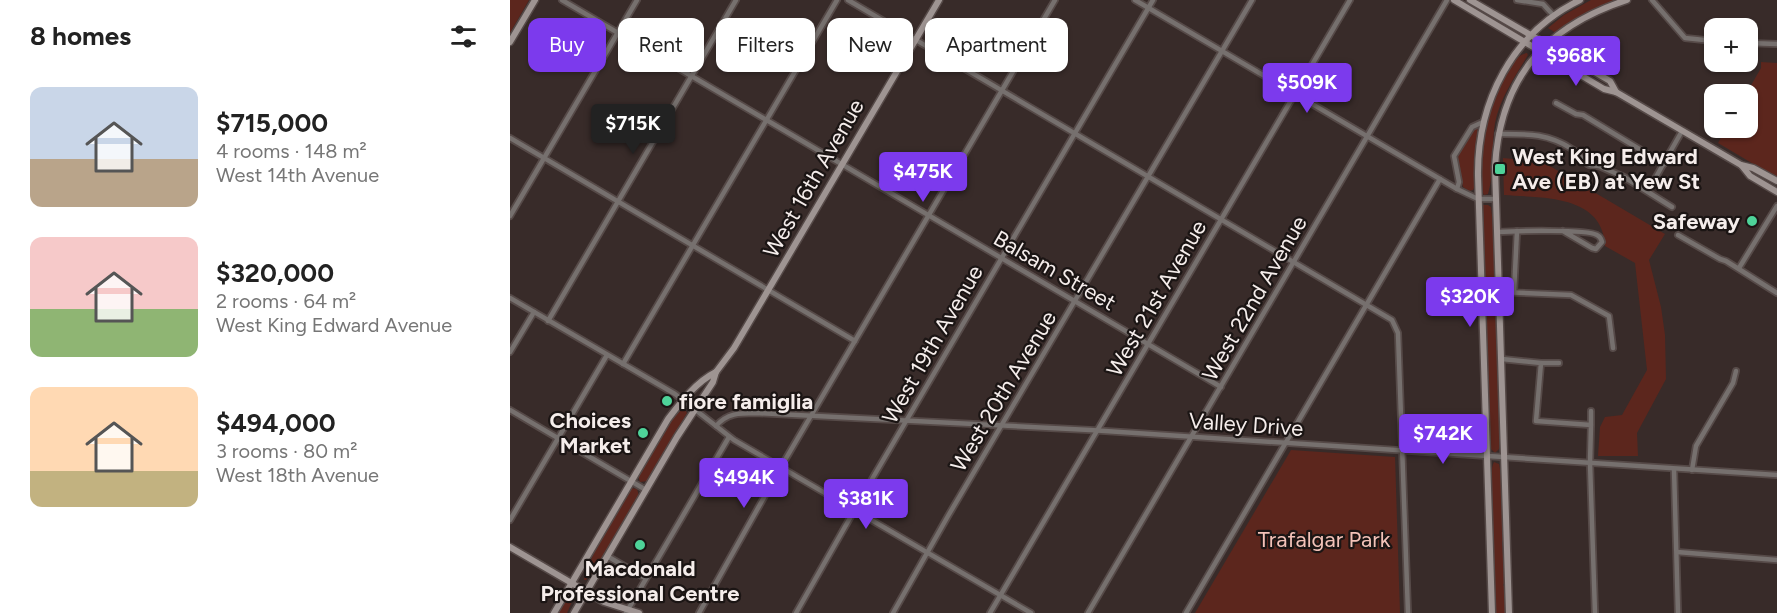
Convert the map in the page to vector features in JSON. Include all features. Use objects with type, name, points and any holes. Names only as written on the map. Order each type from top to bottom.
[{"type":"main road","points":[[510,42],[535,0]]},
{"type":"main road","name":"West 16th Avenue","points":[[574,613],[694,409],[713,382],[716,372],[734,348],[939,0]]},
{"type":"main road","points":[[1454,0],[1604,90],[1616,92],[1741,165],[1753,168],[1777,181]]},
{"type":"main road","points":[[1470,0],[1610,81],[1616,92]]},
{"type":"main road","points":[[1492,613],[1478,199],[1478,160],[1483,123],[1491,96],[1515,54],[1554,16],[1580,0]]},
{"type":"main road","points":[[1509,613],[1498,232],[1495,199],[1498,134],[1504,110],[1513,89],[1523,71],[1541,51],[1572,25],[1591,14],[1627,0]]},
{"type":"main road","points":[[1741,165],[1750,176],[1777,192]]},
{"type":"main road","name":"West 16th Avenue","points":[[554,613],[662,428],[683,400],[707,377],[716,372]]},
{"type":"main road","points":[[510,547],[613,606],[626,612],[639,613]]},
{"type":"street","name":"Balsam Street","points":[[561,0],[618,33]]},
{"type":"street","points":[[627,18],[637,0]]},
{"type":"street","points":[[548,321],[736,0]]},
{"type":"street","points":[[623,364],[837,0]]},
{"type":"street","points":[[848,0],[1392,320],[1397,327],[1408,613]]},
{"type":"street","points":[[699,613],[810,416],[1055,0]]},
{"type":"street","points":[[1135,0],[1457,189],[1478,199],[1495,199]]},
{"type":"street","name":"West 19th Avenue","points":[[796,613],[1153,0]]},
{"type":"street","name":"West 20th Avenue","points":[[893,613],[1252,0]]},
{"type":"street","name":"West 21st Avenue","points":[[990,613],[1350,0]]},
{"type":"street","name":"West 22nd Avenue","points":[[1088,613],[1447,0]]},
{"type":"street","points":[[1517,0],[1543,4],[1554,16]]},
{"type":"street","points":[[1652,0],[1685,38],[1704,40]]},
{"type":"street","points":[[510,216],[618,33]]},
{"type":"street","points":[[1758,43],[1777,44]]},
{"type":"street","name":"Balsam Street","points":[[685,72],[1221,387]]},
{"type":"street","points":[[1556,103],[1576,114],[1583,115],[1664,164]]},
{"type":"street","points":[[1457,189],[1459,182],[1454,156],[1472,127],[1483,123]]},
{"type":"street","points":[[1648,191],[1682,131]]},
{"type":"street","points":[[1498,134],[1544,135],[1574,150],[1589,165],[1599,166],[1648,191],[1672,207]]},
{"type":"street","points":[[510,138],[855,341]]},
{"type":"street","points":[[1186,613],[1440,179]]},
{"type":"street","points":[[1739,268],[1777,206]]},
{"type":"street","points":[[1514,292],[1517,231]]},
{"type":"street","points":[[1498,232],[1563,231],[1596,234],[1602,242],[1596,249],[1592,248],[1563,231]]},
{"type":"street","points":[[1678,235],[1739,268],[1777,292]]},
{"type":"street","points":[[1500,292],[1571,295],[1582,300],[1609,316],[1613,348]]},
{"type":"street","points":[[510,298],[683,400],[729,437],[1030,613]]},
{"type":"street","points":[[510,352],[534,312]]},
{"type":"street","points":[[510,520],[607,355]]},
{"type":"street","points":[[1502,358],[1560,363]]},
{"type":"street","points":[[1541,363],[1536,422],[1591,425]]},
{"type":"street","points":[[1692,470],[1696,446],[1733,383],[1736,371]]},
{"type":"street","points":[[510,410],[646,489]]},
{"type":"street","points":[[1591,411],[1590,463],[1595,613]]},
{"type":"street","name":"Valley Drive","points":[[716,426],[722,419],[736,414],[810,416],[1097,431],[1777,475]]},
{"type":"street","points":[[626,612],[729,437]]},
{"type":"street","points":[[1674,469],[1678,613]]},
{"type":"street","points":[[1677,552],[1777,560]]},
{"type":"street","points":[[607,556],[645,578]]},
{"type":"green space","points":[[510,0],[529,0],[510,33]]},
{"type":"green space","points":[[1591,0],[1614,0],[1582,15],[1556,33],[1548,28],[1564,15]]},
{"type":"green space","points":[[1527,53],[1497,114],[1490,185],[1488,194],[1484,195],[1480,163],[1488,116],[1505,74],[1515,60]]},
{"type":"green space","points":[[1761,62],[1777,63],[1777,178],[1718,143],[1721,138],[1758,138],[1758,84],[1752,84],[1761,68]]},
{"type":"green space","points":[[1478,127],[1474,161],[1475,186],[1469,191],[1463,187],[1456,156],[1473,128]]},
{"type":"green space","points":[[1503,158],[1543,162],[1665,234],[1649,260],[1661,307],[1665,335],[1666,379],[1637,433],[1638,456],[1598,456],[1600,427],[1605,417],[1622,415],[1647,370],[1635,263],[1605,246],[1602,229],[1594,217],[1582,208],[1552,199],[1504,195]]},
{"type":"green space","points":[[1483,205],[1491,207],[1494,235],[1500,434],[1499,449],[1495,453],[1491,449],[1489,429]]},
{"type":"green space","points":[[684,408],[687,413],[647,481],[640,482],[638,475],[670,420]]},
{"type":"green space","name":"Trafalgar Park","points":[[1291,450],[1395,457],[1400,613],[1195,613]]},
{"type":"green space","points":[[1494,462],[1499,464],[1502,480],[1502,542],[1505,582],[1503,585],[1506,613],[1494,613],[1493,588],[1495,585],[1493,583],[1490,484]]},
{"type":"green space","points":[[632,488],[637,489],[639,496],[594,571],[584,580],[604,533]]},
{"type":"green space","points":[[571,595],[574,597],[567,613],[557,613]]},
{"type":"place","name":"West King Edward Ave (EB) at Yew St","points":[[1500,169]]},
{"type":"place","name":"Safeway","points":[[1752,221]]},
{"type":"place","name":"fiore famiglia","points":[[667,401]]},
{"type":"place","name":"Choices Market","points":[[643,433]]},
{"type":"place","name":"Macdonald Professional Centre","points":[[640,545]]}]
